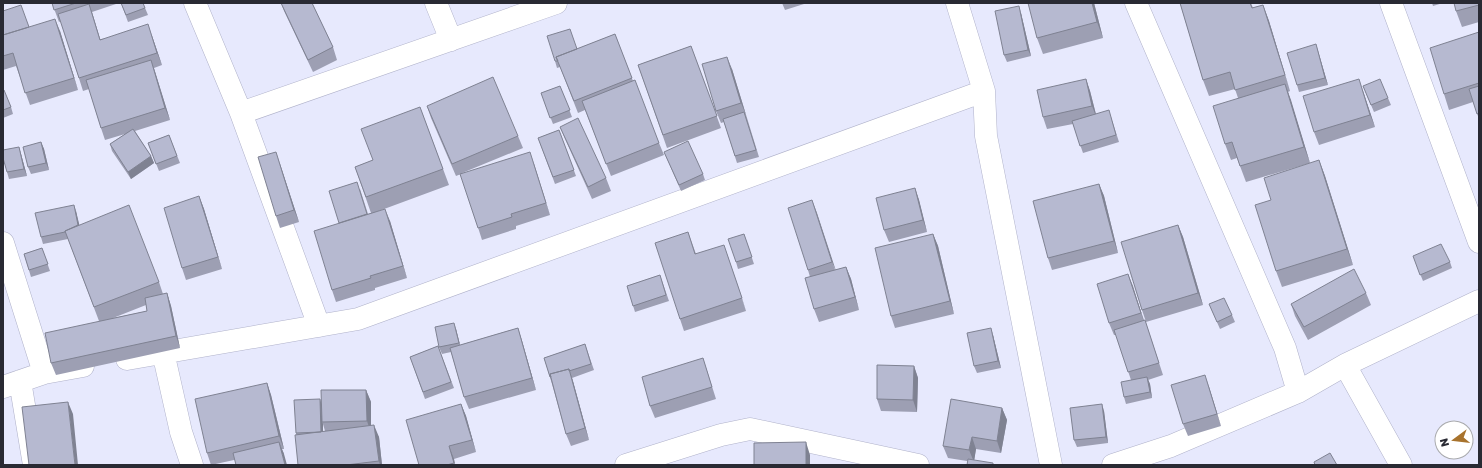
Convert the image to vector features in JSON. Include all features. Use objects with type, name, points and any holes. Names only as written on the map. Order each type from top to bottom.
[{"type":"street","points":[[195,3],[241,113],[319,326]]},
{"type":"street","points":[[436,3],[451,40]]},
{"type":"street","points":[[241,113],[556,3]]},
{"type":"street","points":[[957,3],[984,91],[986,136],[1051,465]]},
{"type":"street","points":[[1136,3],[1285,348],[1298,392]]},
{"type":"street","points":[[1392,3],[1479,242]]},
{"type":"street","points":[[34,465],[12,384],[44,373],[358,319],[984,91]]},
{"type":"street","points":[[3,243],[44,373]]},
{"type":"street","points":[[1113,465],[1171,446],[1298,392],[1345,365],[1479,302]]},
{"type":"street","points":[[164,352],[181,432],[192,465]]},
{"type":"street","points":[[1345,365],[1401,465]]},
{"type":"street","points":[[626,465],[721,435],[750,429],[918,465]]},
{"type":"building","points":[[52,3],[76,3],[54,10]]},
{"type":"building","points":[[121,3],[143,3],[145,8],[126,15]]},
{"type":"building","points":[[281,3],[312,3],[333,47],[308,60]]},
{"type":"building","points":[[1028,3],[1092,3],[1097,22],[1037,38]]},
{"type":"building","points":[[1180,3],[1250,3],[1252,8],[1263,5],[1285,75],[1235,90],[1230,72],[1203,80]]},
{"type":"building","points":[[1454,3],[1479,3],[1479,5],[1456,11]]},
{"type":"building","points":[[89,4],[100,40],[148,24],[157,53],[79,78],[58,14]]},
{"type":"building","points":[[21,5],[29,27],[3,35],[3,11]]},
{"type":"building","points":[[1019,6],[1028,50],[1004,55],[995,11]]},
{"type":"building","points":[[55,19],[74,78],[25,93],[13,53],[3,56],[3,35]]},
{"type":"building","points":[[570,29],[577,49],[556,57],[558,61],[555,61],[547,36]]},
{"type":"building","points":[[1479,32],[1479,83],[1444,94],[1430,48]]},
{"type":"building","points":[[615,34],[632,78],[574,101],[556,57]]},
{"type":"building","points":[[1316,44],[1325,78],[1297,85],[1287,53]]},
{"type":"building","points":[[691,46],[717,116],[663,135],[638,65]]},
{"type":"building","points":[[727,57],[741,103],[716,111],[702,64]]},
{"type":"building","points":[[151,60],[165,108],[101,128],[86,80]]},
{"type":"building","points":[[493,77],[518,136],[452,164],[427,106]]},
{"type":"building","points":[[1086,79],[1092,106],[1043,117],[1037,90]]},
{"type":"building","points":[[1359,79],[1370,115],[1314,132],[1303,96]]},
{"type":"building","points":[[1380,79],[1388,98],[1371,105],[1363,86]]},
{"type":"building","points":[[635,80],[659,143],[606,164],[582,101]]},
{"type":"building","points":[[1285,84],[1304,147],[1240,166],[1232,142],[1225,144],[1213,106]]},
{"type":"building","points":[[560,86],[570,110],[550,118],[541,93]]},
{"type":"building","points":[[1479,86],[1479,113],[1477,114],[1469,89]]},
{"type":"building","points":[[4,90],[11,107],[3,110],[3,91]]},
{"type":"building","points":[[420,107],[443,169],[366,197],[355,167],[373,160],[361,129]]},
{"type":"building","points":[[1109,110],[1116,135],[1080,146],[1072,121]]},
{"type":"building","points":[[744,112],[756,150],[735,156],[723,119]]},
{"type":"building","points":[[578,118],[606,178],[588,187],[560,127]]},
{"type":"building","points":[[133,129],[151,156],[128,172],[110,144]]},
{"type":"building","points":[[559,130],[574,170],[553,177],[538,138]]},
{"type":"building","points":[[169,135],[177,156],[156,164],[148,143]]},
{"type":"building","points":[[688,141],[703,174],[679,185],[664,152]]},
{"type":"building","points":[[41,142],[46,163],[28,167],[23,147]]},
{"type":"building","points":[[19,147],[24,169],[7,172],[3,158],[3,150]]},
{"type":"building","points":[[276,152],[294,210],[276,216],[258,157]]},
{"type":"building","points":[[530,152],[546,203],[511,214],[512,217],[478,228],[460,174]]},
{"type":"building","points":[[1319,160],[1347,249],[1276,271],[1255,205],[1271,200],[1264,178]]},
{"type":"building","points":[[357,182],[367,214],[339,223],[329,191]]},
{"type":"building","points":[[1099,184],[1114,241],[1048,258],[1033,201]]},
{"type":"building","points":[[915,188],[923,220],[884,230],[876,198]]},
{"type":"building","points":[[199,196],[218,257],[182,268],[164,208]]},
{"type":"building","points":[[812,200],[832,262],[808,270],[788,208]]},
{"type":"building","points":[[74,205],[78,225],[65,232],[41,237],[35,213]]},
{"type":"building","points":[[129,205],[159,282],[94,307],[65,231]]},
{"type":"building","points":[[385,209],[403,266],[332,290],[314,231]]},
{"type":"building","points":[[1178,225],[1198,293],[1142,310],[1121,242]]},
{"type":"building","points":[[688,232],[695,254],[724,245],[742,298],[680,319],[655,243]]},
{"type":"building","points":[[744,234],[752,257],[736,262],[728,239]]},
{"type":"building","points":[[933,234],[950,301],[891,316],[875,248]]},
{"type":"building","points":[[1441,244],[1450,262],[1420,275],[1413,256]]},
{"type":"building","points":[[42,248],[48,264],[29,270],[24,254]]},
{"type":"building","points":[[846,267],[855,297],[814,309],[805,278]]},
{"type":"building","points":[[1354,269],[1366,293],[1304,327],[1291,304]]},
{"type":"building","points":[[1128,274],[1141,313],[1109,323],[1097,284]]},
{"type":"building","points":[[660,275],[666,295],[633,306],[627,286]]},
{"type":"building","points":[[167,293],[176,336],[51,363],[45,333],[147,311],[145,298]]},
{"type":"building","points":[[1224,298],[1232,315],[1217,322],[1209,304]]},
{"type":"building","points":[[1145,320],[1159,363],[1128,372],[1114,330]]},
{"type":"building","points":[[454,323],[459,343],[439,347],[435,327]]},
{"type":"building","points":[[518,328],[532,378],[464,397],[450,348]]},
{"type":"building","points":[[991,328],[998,361],[974,366],[967,333]]},
{"type":"building","points":[[585,344],[591,364],[569,371],[569,369],[550,374],[550,377],[544,358]]},
{"type":"building","points":[[438,346],[451,382],[423,392],[410,357]]},
{"type":"building","points":[[703,358],[712,387],[650,406],[642,377]]},
{"type":"building","points":[[877,365],[914,366],[913,400],[877,399]]},
{"type":"building","points":[[569,369],[585,428],[566,434],[550,374]]},
{"type":"building","points":[[1205,375],[1217,414],[1183,424],[1171,385]]},
{"type":"building","points":[[1147,377],[1150,392],[1124,397],[1121,382]]},
{"type":"building","points":[[267,383],[279,436],[207,453],[195,399]]},
{"type":"building","points":[[321,390],[366,390],[367,421],[322,422]]},
{"type":"building","points":[[320,399],[321,432],[296,433],[294,400]]},
{"type":"building","points":[[951,399],[1002,408],[997,441],[972,437],[969,450],[943,446]]},
{"type":"building","points":[[68,402],[75,465],[29,465],[22,407]]},
{"type":"building","points":[[461,404],[472,440],[449,446],[454,463],[447,465],[419,465],[406,420]]},
{"type":"building","points":[[1102,404],[1106,437],[1074,440],[1070,408]]},
{"type":"building","points":[[374,425],[379,461],[346,465],[298,465],[295,435]]},
{"type":"building","points":[[279,442],[285,465],[236,465],[233,453]]},
{"type":"building","points":[[806,442],[806,465],[754,465],[754,443]]},
{"type":"building","points":[[1330,453],[1337,465],[1315,465],[1314,462]]},
{"type":"building","points":[[968,459],[993,463],[993,465],[967,465]]}]
